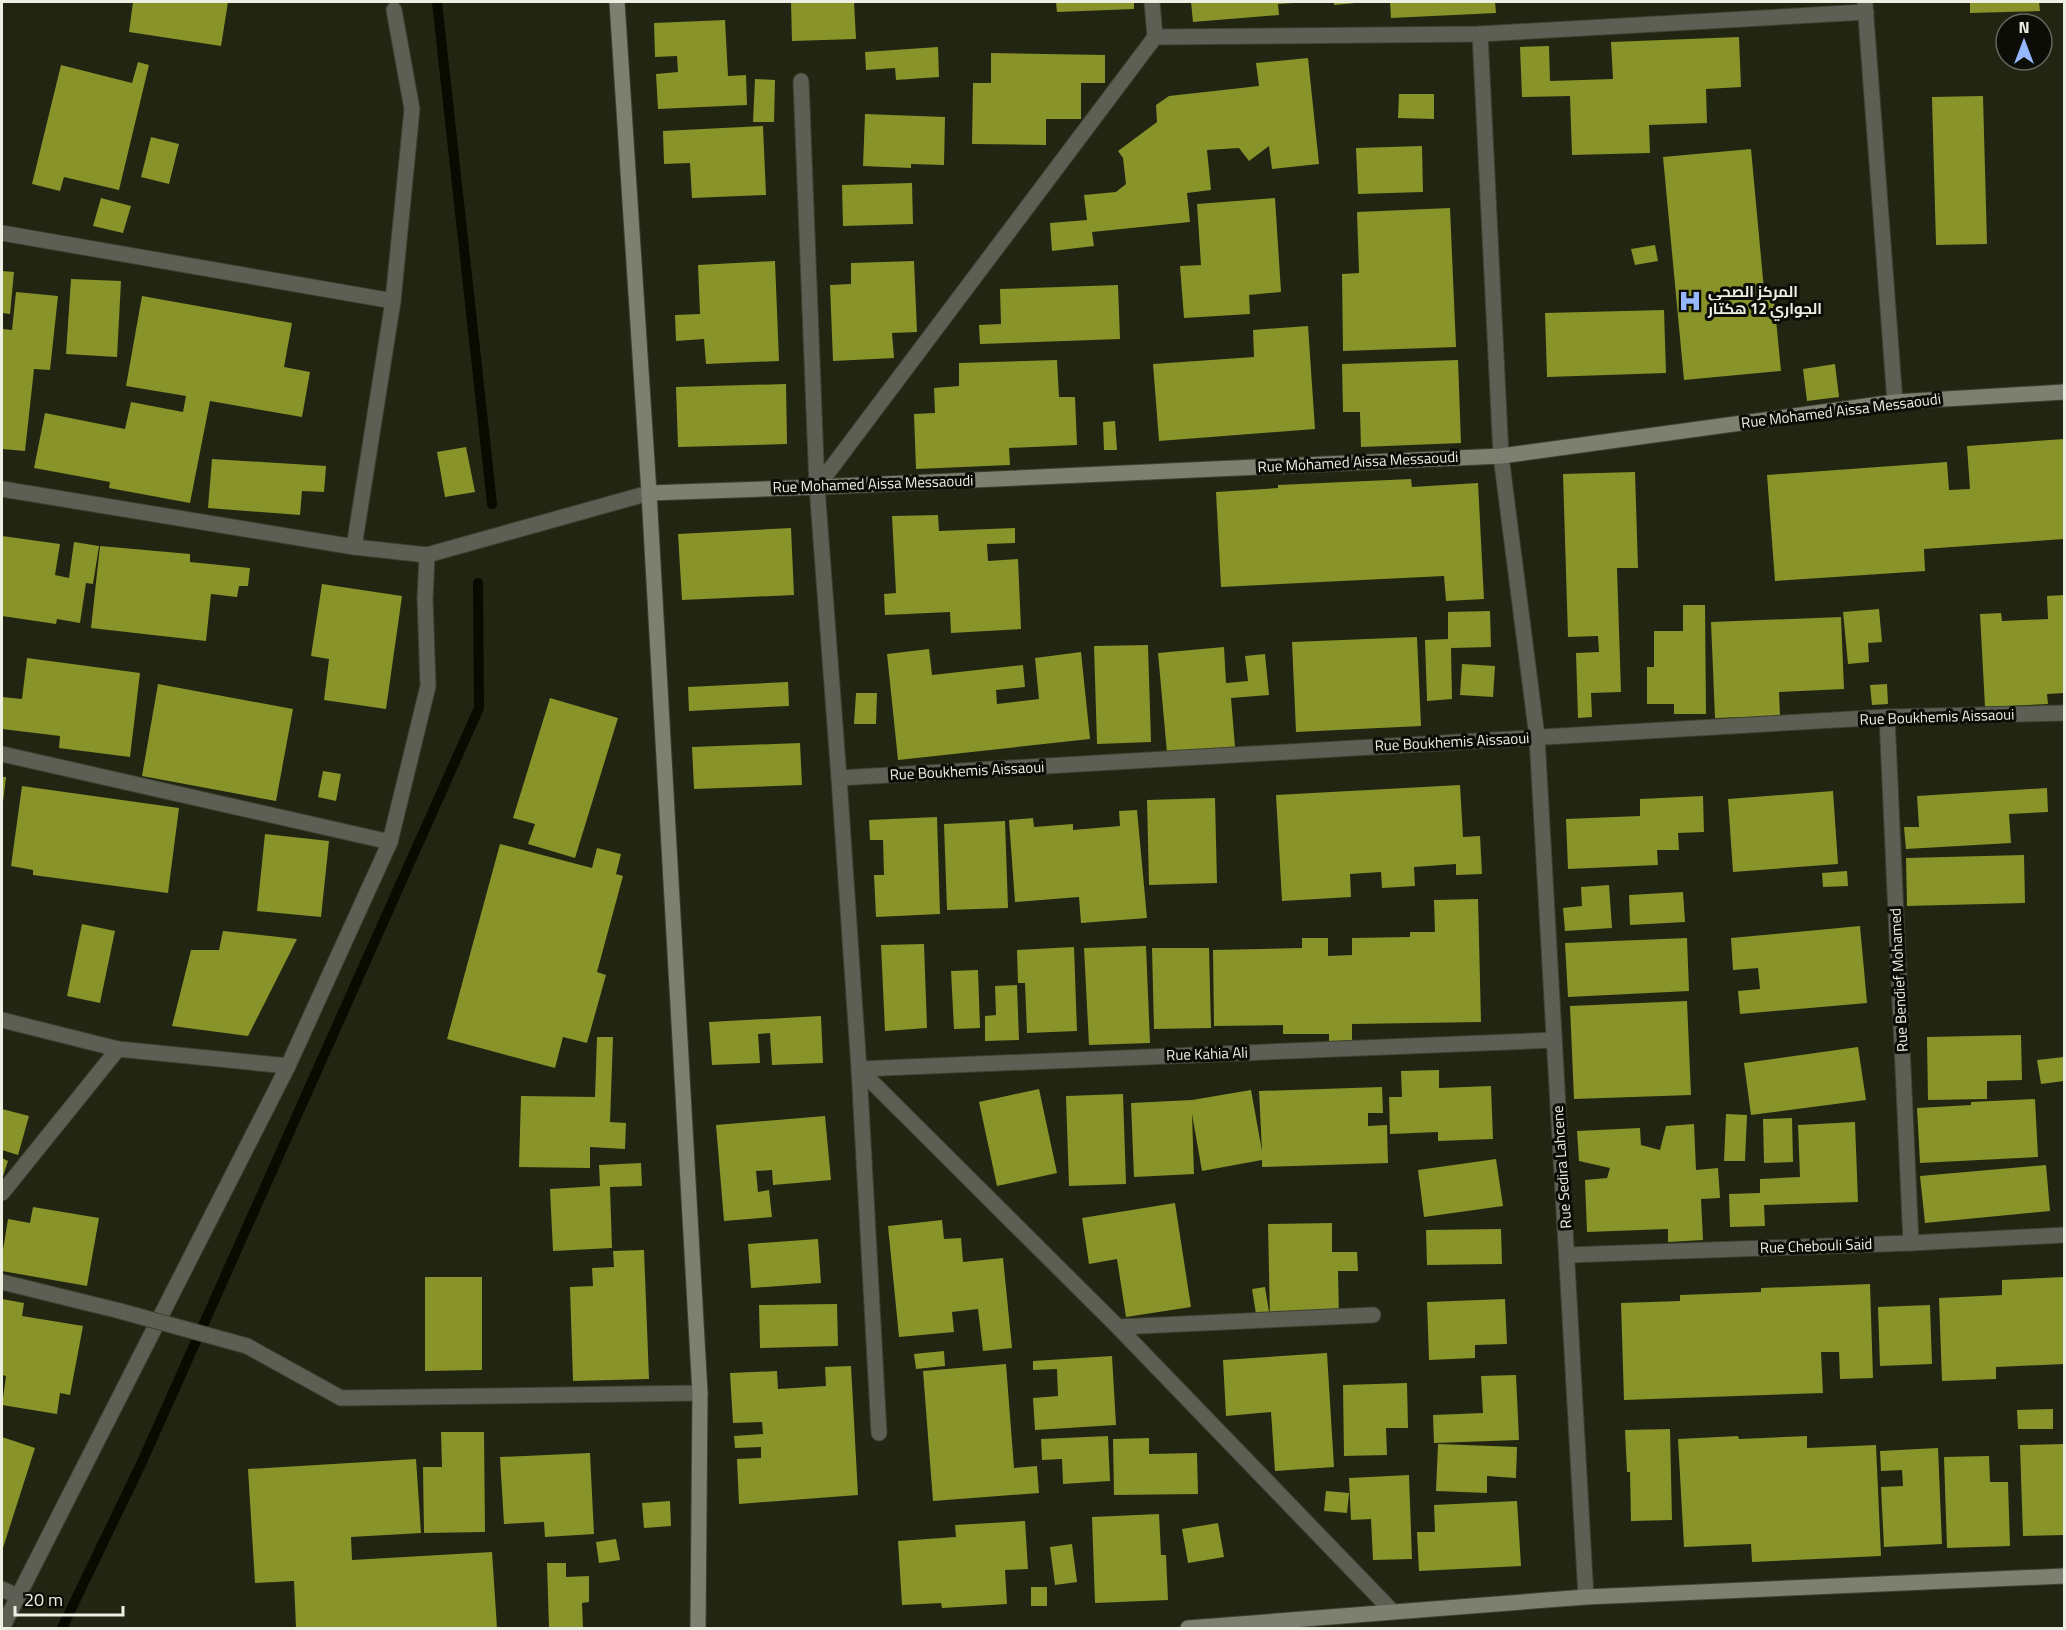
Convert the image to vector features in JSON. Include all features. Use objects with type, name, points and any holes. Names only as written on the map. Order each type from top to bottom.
[{"type":"street","points":[[617,2],[649,493],[700,1393],[698,1629]]},
{"type":"street","points":[[817,487],[1155,37],[1152,2]]},
{"type":"street","points":[[1155,37],[1480,34],[1865,7],[1895,402]]},
{"type":"street","points":[[354,547],[393,301],[412,109],[394,10]]},
{"type":"street","name":"Rue Sedira Lahcene","points":[[1480,34],[1501,456],[1537,737],[1586,1597]]},
{"type":"street","points":[[801,81],[817,487],[859,1069],[879,1433]]},
{"type":"street","points":[[2,233],[393,301]]},
{"type":"street","name":"Rue Mohamed Aissa Messaoudi","points":[[649,493],[1501,456],[1895,402],[2064,392]]},
{"type":"street","points":[[2,489],[354,547],[427,555],[649,493]]},
{"type":"street","points":[[2,1628],[288,1066],[390,842],[428,686],[425,599],[427,555]]},
{"type":"street","name":"Rue Boukhemis Aissaoui","points":[[839,778],[1887,717],[2064,713]]},
{"type":"street","name":"Rue Bendief Mohamed","points":[[1887,717],[1911,1243]]},
{"type":"street","points":[[2,754],[390,842]]},
{"type":"street","points":[[2,1020],[118,1049],[288,1066]]},
{"type":"street","name":"Rue Kahia Ali","points":[[859,1069],[1554,1040]]},
{"type":"street","points":[[2,1193],[118,1049]]},
{"type":"street","points":[[859,1069],[1118,1327],[1393,1612]]},
{"type":"street","name":"Rue Chebouli Said","points":[[1568,1255],[1911,1243],[2064,1235]]},
{"type":"street","points":[[2,1282],[247,1346],[340,1398],[700,1393]]},
{"type":"street","points":[[1118,1327],[1372,1315]]},
{"type":"street","points":[[1188,1629],[1586,1597],[2064,1576]]},
{"type":"street","points":[[2,1589],[17,1596]]},
{"type":"building","points":[[133,2],[228,2],[221,46],[129,32]]},
{"type":"building","points":[[791,2],[854,2],[856,39],[792,41]]},
{"type":"building","points":[[1056,2],[1134,2],[1134,9],[1057,12]]},
{"type":"building","points":[[1191,2],[1294,3],[1278,4],[1279,15],[1193,22]]},
{"type":"building","points":[[1334,2],[1356,2],[1356,3],[1334,5]]},
{"type":"building","points":[[1390,2],[1495,2],[1496,13],[1391,18]]},
{"type":"building","points":[[1970,2],[2039,2],[2040,11],[1994,12],[1970,13]]},
{"type":"building","points":[[725,20],[728,76],[746,75],[747,105],[658,109],[656,74],[678,72],[677,56],[655,57],[654,23]]},
{"type":"building","points":[[1739,37],[1741,87],[1706,89],[1707,123],[1649,125],[1650,153],[1572,155],[1570,96],[1522,97],[1520,47],[1549,46],[1550,81],[1613,79],[1611,42]]},
{"type":"building","points":[[938,47],[939,77],[896,80],[895,68],[866,70],[865,52]]},
{"type":"building","points":[[991,53],[1105,55],[1105,83],[1081,83],[1081,119],[1046,119],[1046,145],[972,144],[973,83],[991,83]]},
{"type":"building","points":[[1308,58],[1319,164],[1272,169],[1269,146],[1249,161],[1239,148],[1207,150],[1211,190],[1187,193],[1190,222],[1092,232],[1094,246],[1052,251],[1050,223],[1087,220],[1084,195],[1116,192],[1126,184],[1123,158],[1118,151],[1157,122],[1156,105],[1169,96],[1259,86],[1256,63]]},
{"type":"building","points":[[138,62],[149,65],[119,190],[64,177],[60,191],[32,184],[61,65],[132,83]]},
{"type":"building","points":[[755,79],[775,80],[774,122],[753,122]]},
{"type":"building","points":[[1399,94],[1434,94],[1434,119],[1398,118]]},
{"type":"building","points":[[1983,96],[1987,244],[1936,245],[1932,97]]},
{"type":"building","points":[[865,114],[945,117],[944,165],[911,164],[911,168],[863,166]]},
{"type":"building","points":[[763,126],[766,195],[692,198],[690,163],[664,164],[663,131]]},
{"type":"building","points":[[151,137],[179,144],[169,184],[141,177]]},
{"type":"building","points":[[1422,146],[1423,192],[1358,194],[1356,148]]},
{"type":"building","points":[[1751,149],[1764,290],[1773,289],[1781,371],[1684,380],[1663,157]]},
{"type":"building","points":[[912,183],[913,224],[843,226],[842,185]]},
{"type":"building","points":[[101,198],[131,206],[123,233],[93,226]]},
{"type":"building","points":[[1275,198],[1281,292],[1249,295],[1250,314],[1184,318],[1180,266],[1201,265],[1197,204]]},
{"type":"building","points":[[1450,208],[1456,347],[1343,351],[1342,274],[1359,273],[1357,212]]},
{"type":"building","points":[[1655,245],[1658,261],[1635,265],[1631,249]]},
{"type":"building","points":[[775,261],[779,361],[706,364],[704,339],[676,341],[675,315],[700,314],[698,265]]},
{"type":"building","points":[[914,261],[917,332],[892,333],[894,358],[833,361],[830,285],[851,284],[851,263]]},
{"type":"building","points":[[2,271],[14,272],[10,314],[2,313]]},
{"type":"building","points":[[71,279],[121,281],[117,357],[66,354]]},
{"type":"building","points":[[1118,285],[1120,339],[980,344],[979,325],[1001,324],[1000,289]]},
{"type":"building","points":[[16,292],[58,296],[50,370],[34,369],[25,451],[2,449],[2,329],[12,330]]},
{"type":"building","points":[[142,296],[292,323],[284,367],[310,372],[302,417],[210,401],[190,503],[109,488],[110,482],[34,468],[45,413],[125,429],[131,402],[183,412],[186,396],[126,386]]},
{"type":"building","points":[[1664,310],[1666,373],[1547,377],[1545,313]]},
{"type":"building","points":[[1308,326],[1315,429],[1159,441],[1153,364],[1254,357],[1253,330]]},
{"type":"building","points":[[1057,360],[1059,397],[1075,397],[1077,445],[1009,448],[1010,465],[916,469],[914,414],[935,413],[934,388],[959,386],[959,363]]},
{"type":"building","points":[[1458,360],[1461,443],[1361,447],[1360,412],[1343,412],[1342,364]]},
{"type":"building","points":[[1835,364],[1839,397],[1807,401],[1803,369]]},
{"type":"building","points":[[786,384],[787,444],[678,447],[676,387]]},
{"type":"building","points":[[1115,421],[1117,450],[1104,450],[1103,422]]},
{"type":"building","points":[[2064,439],[2064,539],[1924,549],[1925,571],[1775,581],[1767,475],[1947,462],[1949,490],[1970,489],[1967,446]]},
{"type":"building","points":[[466,447],[475,492],[445,497],[437,452]]},
{"type":"building","points":[[212,459],[326,466],[324,492],[302,491],[300,515],[208,508]]},
{"type":"building","points":[[1635,472],[1638,568],[1617,568],[1621,692],[1591,693],[1592,717],[1578,718],[1576,653],[1599,652],[1598,636],[1568,637],[1563,474]]},
{"type":"building","points":[[1411,479],[1412,487],[1478,483],[1484,599],[1446,601],[1444,576],[1221,587],[1216,492],[1278,488],[1278,485]]},
{"type":"building","points":[[938,515],[939,531],[1015,528],[1015,543],[987,544],[988,561],[1018,559],[1021,629],[951,633],[950,612],[885,615],[884,594],[896,593],[892,516]]},
{"type":"building","points":[[791,528],[794,595],[682,600],[678,534]]},
{"type":"building","points":[[2,536],[60,544],[55,575],[69,578],[74,542],[99,546],[93,584],[86,583],[80,623],[57,619],[56,624],[2,616]]},
{"type":"building","points":[[100,546],[190,554],[190,562],[250,568],[248,586],[239,586],[237,597],[211,594],[206,641],[91,628]]},
{"type":"building","points":[[322,584],[402,596],[386,709],[324,700],[329,659],[311,656]]},
{"type":"building","points":[[2064,595],[2064,693],[2047,694],[2048,704],[1985,707],[1980,614],[2001,613],[2002,621],[2048,619],[2047,596]]},
{"type":"building","points":[[1683,605],[1705,605],[1706,714],[1674,714],[1674,704],[1647,704],[1647,667],[1654,667],[1654,631],[1683,631]]},
{"type":"building","points":[[1879,609],[1882,642],[1868,643],[1869,662],[1848,664],[1843,612]]},
{"type":"building","points":[[1490,611],[1491,647],[1451,648],[1452,699],[1427,701],[1425,640],[1448,639],[1448,612]]},
{"type":"building","points":[[1841,617],[1844,689],[1779,692],[1780,716],[1715,718],[1711,622]]},
{"type":"building","points":[[1417,637],[1421,726],[1296,732],[1292,642]]},
{"type":"building","points":[[1148,645],[1151,742],[1097,744],[1094,646]]},
{"type":"building","points":[[1224,647],[1226,683],[1248,681],[1245,656],[1265,654],[1269,695],[1231,698],[1235,747],[1167,753],[1158,653]]},
{"type":"building","points":[[929,649],[932,675],[1023,665],[1025,687],[996,690],[997,704],[1039,699],[1035,658],[1081,652],[1090,739],[898,760],[887,654]]},
{"type":"building","points":[[27,658],[140,673],[130,757],[59,748],[60,736],[2,729],[2,697],[22,699]]},
{"type":"building","points":[[1462,664],[1495,666],[1493,697],[1460,695]]},
{"type":"building","points":[[788,682],[789,706],[689,711],[688,687]]},
{"type":"building","points":[[158,684],[293,709],[276,801],[142,776]]},
{"type":"building","points":[[1887,684],[1888,704],[1872,705],[1870,685]]},
{"type":"building","points":[[856,693],[877,693],[876,724],[854,724]]},
{"type":"building","points":[[550,698],[618,718],[575,858],[528,844],[535,824],[513,818]]},
{"type":"building","points":[[800,743],[802,785],[694,789],[692,747]]},
{"type":"building","points":[[323,771],[341,774],[336,801],[318,797]]},
{"type":"building","points":[[2,777],[6,777],[3,802],[2,802]]},
{"type":"building","points":[[1460,785],[1463,837],[1480,836],[1482,874],[1456,875],[1456,864],[1414,867],[1415,886],[1382,888],[1381,872],[1350,874],[1351,897],[1282,901],[1276,795]]},
{"type":"building","points":[[22,786],[179,808],[168,893],[33,875],[33,870],[11,866]]},
{"type":"building","points":[[2047,788],[2048,812],[2009,814],[2011,843],[1906,849],[1904,827],[1919,827],[1917,796]]},
{"type":"building","points":[[1833,791],[1838,864],[1733,872],[1728,799]]},
{"type":"building","points":[[1703,796],[1704,832],[1678,833],[1679,850],[1657,850],[1658,865],[1568,869],[1566,819],[1640,816],[1640,799]]},
{"type":"building","points":[[1215,798],[1217,883],[1149,885],[1147,800]]},
{"type":"building","points":[[1137,810],[1147,918],[1081,923],[1079,897],[1015,902],[1009,820],[1033,818],[1034,827],[1073,824],[1073,830],[1120,826],[1119,811]]},
{"type":"building","points":[[937,817],[940,914],[876,917],[874,875],[884,875],[883,840],[870,840],[869,820]]},
{"type":"building","points":[[1005,821],[1008,908],[947,910],[944,824]]},
{"type":"building","points":[[265,834],[329,841],[321,917],[257,911]]},
{"type":"building","points":[[500,844],[592,868],[597,848],[621,854],[616,874],[623,876],[597,972],[606,975],[587,1043],[563,1037],[555,1068],[447,1039]]},
{"type":"building","points":[[2024,855],[2025,903],[1907,906],[1906,858]]},
{"type":"building","points":[[1847,871],[1848,886],[1823,887],[1822,873]]},
{"type":"building","points":[[1609,885],[1612,928],[1565,931],[1563,908],[1582,906],[1581,887]]},
{"type":"building","points":[[1683,892],[1685,922],[1630,925],[1629,895]]},
{"type":"building","points":[[1478,899],[1481,1022],[1352,1024],[1352,1041],[1329,1041],[1329,1034],[1283,1034],[1283,1025],[1214,1026],[1213,950],[1302,948],[1302,938],[1328,938],[1328,956],[1352,955],[1352,938],[1410,937],[1410,932],[1435,932],[1434,900]]},
{"type":"building","points":[[82,924],[115,931],[100,1003],[67,996]]},
{"type":"building","points":[[1860,926],[1867,1003],[1740,1014],[1738,991],[1760,989],[1758,968],[1733,970],[1731,938]]},
{"type":"building","points":[[223,931],[297,939],[248,1036],[172,1026],[191,950],[219,950]]},
{"type":"building","points":[[1687,938],[1689,991],[1568,997],[1565,943]]},
{"type":"building","points":[[924,944],[927,1028],[885,1031],[881,945]]},
{"type":"building","points":[[1146,946],[1150,1043],[1089,1045],[1084,948]]},
{"type":"building","points":[[1074,947],[1077,1031],[1027,1033],[1025,983],[1018,983],[1017,950]]},
{"type":"building","points":[[1152,948],[1209,948],[1211,1028],[1154,1029]]},
{"type":"building","points":[[978,970],[980,1028],[954,1029],[951,971]]},
{"type":"building","points":[[1017,985],[1019,1040],[985,1041],[985,1016],[996,1015],[995,986]]},
{"type":"building","points":[[1687,1001],[1691,1095],[1574,1099],[1570,1006]]},
{"type":"building","points":[[821,1016],[823,1063],[772,1065],[770,1033],[758,1034],[760,1063],[712,1065],[709,1022]]},
{"type":"building","points":[[2021,1035],[2022,1080],[1987,1081],[1987,1099],[1928,1100],[1927,1037]]},
{"type":"building","points":[[597,1037],[613,1037],[610,1122],[626,1123],[625,1149],[590,1147],[590,1168],[519,1167],[521,1096],[595,1097]]},
{"type":"building","points":[[1858,1047],[1866,1100],[1751,1115],[1744,1063]]},
{"type":"building","points":[[2064,1057],[2064,1081],[2041,1084],[2037,1060]]},
{"type":"building","points":[[1439,1070],[1439,1088],[1491,1086],[1493,1139],[1438,1141],[1438,1132],[1390,1134],[1389,1097],[1402,1097],[1401,1071]]},
{"type":"building","points":[[1382,1087],[1383,1113],[1368,1113],[1368,1126],[1387,1125],[1388,1163],[1262,1167],[1262,1160],[1202,1171],[1192,1114],[1194,1174],[1134,1177],[1131,1103],[1192,1100],[1251,1090],[1262,1151],[1259,1091]]},
{"type":"building","points":[[1039,1089],[1057,1173],[997,1186],[979,1102]]},
{"type":"building","points":[[1123,1094],[1126,1184],[1069,1186],[1066,1096]]},
{"type":"building","points":[[2035,1099],[2038,1157],[1920,1163],[1917,1108],[1971,1105],[1971,1102]]},
{"type":"building","points":[[2,1109],[29,1116],[18,1155],[2,1150]]},
{"type":"building","points":[[1726,1114],[1747,1115],[1745,1161],[1724,1161]]},
{"type":"building","points":[[825,1116],[831,1180],[773,1185],[772,1170],[756,1171],[758,1192],[769,1190],[772,1217],[724,1221],[716,1125]]},
{"type":"building","points":[[1792,1118],[1793,1162],[1764,1163],[1763,1119]]},
{"type":"building","points":[[1855,1122],[1858,1202],[1764,1205],[1765,1226],[1730,1227],[1729,1194],[1760,1193],[1760,1179],[1800,1177],[1798,1125]]},
{"type":"building","points":[[1694,1124],[1696,1170],[1718,1168],[1720,1198],[1701,1199],[1703,1240],[1668,1242],[1668,1229],[1587,1232],[1585,1180],[1607,1178],[1610,1168],[1579,1161],[1577,1131],[1640,1128],[1641,1145],[1660,1150],[1666,1126]]},
{"type":"building","points":[[2,1158],[8,1161],[2,1179]]},
{"type":"building","points":[[1496,1159],[1503,1206],[1424,1217],[1418,1170]]},
{"type":"building","points":[[641,1163],[642,1186],[610,1187],[612,1248],[553,1251],[550,1189],[600,1186],[599,1165]]},
{"type":"building","points":[[2046,1165],[2050,1211],[1925,1223],[1920,1176]]},
{"type":"building","points":[[1175,1203],[1191,1307],[1126,1317],[1117,1259],[1089,1264],[1082,1218]]},
{"type":"building","points":[[33,1207],[99,1218],[87,1286],[2,1271],[8,1219],[30,1223]]},
{"type":"building","points":[[942,1220],[944,1239],[961,1238],[963,1262],[1003,1258],[1012,1348],[983,1351],[978,1309],[952,1312],[954,1332],[899,1337],[888,1226]]},
{"type":"building","points":[[1332,1223],[1332,1252],[1357,1252],[1358,1271],[1338,1271],[1339,1318],[1270,1319],[1268,1224]]},
{"type":"building","points":[[1501,1229],[1502,1264],[1427,1265],[1426,1230]]},
{"type":"building","points":[[818,1239],[821,1283],[751,1288],[748,1244]]},
{"type":"building","points":[[644,1250],[649,1379],[573,1381],[570,1287],[593,1286],[592,1268],[614,1267],[613,1251]]},
{"type":"building","points":[[425,1277],[482,1277],[482,1370],[425,1371]]},
{"type":"building","points":[[2064,1277],[2064,1364],[1996,1367],[1996,1379],[1942,1381],[1939,1298],[2002,1295],[2002,1280]]},
{"type":"building","points":[[1870,1284],[1873,1378],[1840,1379],[1839,1352],[1821,1352],[1823,1393],[1624,1400],[1621,1303],[1680,1301],[1680,1295],[1761,1292],[1761,1288]]},
{"type":"building","points":[[1265,1287],[1269,1312],[1256,1314],[1252,1289]]},
{"type":"building","points":[[2,1299],[24,1303],[22,1316],[83,1326],[70,1395],[60,1393],[57,1414],[2,1405],[6,1376],[2,1375]]},
{"type":"building","points":[[1505,1299],[1507,1344],[1475,1345],[1475,1358],[1429,1360],[1427,1302]]},
{"type":"building","points":[[837,1304],[838,1346],[760,1348],[759,1305]]},
{"type":"building","points":[[1930,1305],[1932,1364],[1880,1366],[1878,1307]]},
{"type":"building","points":[[944,1351],[945,1366],[916,1369],[914,1354]]},
{"type":"building","points":[[1327,1353],[1334,1467],[1275,1471],[1271,1412],[1226,1416],[1223,1360]]},
{"type":"building","points":[[1112,1356],[1116,1425],[1035,1430],[1033,1398],[1058,1396],[1057,1369],[1033,1370],[1033,1361]]},
{"type":"building","points":[[1006,1364],[1014,1468],[1037,1466],[1039,1493],[933,1501],[923,1371]]},
{"type":"building","points":[[851,1366],[858,1495],[739,1504],[737,1459],[761,1458],[761,1447],[735,1448],[734,1436],[763,1434],[762,1422],[733,1423],[730,1373],[777,1371],[778,1389],[826,1386],[825,1367]]},
{"type":"building","points":[[1516,1375],[1519,1440],[1434,1443],[1433,1415],[1483,1413],[1481,1376]]},
{"type":"building","points":[[1407,1383],[1408,1428],[1386,1428],[1387,1455],[1344,1456],[1343,1385]]},
{"type":"building","points":[[2053,1409],[2053,1429],[2018,1429],[2017,1410]]},
{"type":"building","points":[[1670,1429],[1672,1520],[1631,1521],[1630,1472],[1627,1472],[1625,1430]]},
{"type":"building","points":[[441,1432],[484,1432],[485,1532],[424,1533],[423,1467],[442,1467]]},
{"type":"building","points":[[1108,1436],[1110,1481],[1063,1484],[1062,1459],[1042,1460],[1041,1439]]},
{"type":"building","points":[[1738,1436],[1739,1439],[1807,1436],[1807,1448],[1876,1445],[1881,1556],[1752,1562],[1751,1544],[1684,1547],[1678,1439]]},
{"type":"building","points":[[2,1437],[35,1448],[2,1551]]},
{"type":"building","points":[[1149,1438],[1149,1454],[1197,1453],[1198,1494],[1114,1495],[1113,1439]]},
{"type":"building","points":[[1438,1444],[1517,1447],[1516,1478],[1487,1476],[1487,1493],[1436,1491]]},
{"type":"building","points":[[2064,1444],[2064,1535],[2023,1536],[2020,1445]]},
{"type":"building","points":[[1938,1448],[1942,1544],[1884,1547],[1881,1487],[1903,1486],[1902,1470],[1881,1471],[1880,1451]]},
{"type":"building","points":[[590,1453],[594,1534],[545,1537],[544,1522],[504,1524],[500,1457]]},
{"type":"building","points":[[1989,1456],[1990,1482],[2008,1482],[2010,1546],[1947,1548],[1944,1457]]},
{"type":"building","points":[[416,1459],[421,1533],[351,1537],[352,1560],[492,1552],[497,1628],[296,1628],[294,1581],[255,1583],[248,1469]]},
{"type":"building","points":[[1409,1475],[1412,1559],[1373,1560],[1371,1519],[1351,1520],[1349,1478]]},
{"type":"building","points":[[1326,1491],[1349,1493],[1347,1513],[1324,1511]]},
{"type":"building","points":[[670,1501],[671,1526],[644,1528],[642,1503]]},
{"type":"building","points":[[1517,1501],[1521,1566],[1419,1571],[1417,1532],[1435,1532],[1434,1505]]},
{"type":"building","points":[[1159,1514],[1161,1555],[1166,1555],[1168,1600],[1095,1603],[1092,1517]]},
{"type":"building","points":[[1025,1521],[1028,1569],[1005,1570],[1007,1604],[942,1608],[941,1603],[902,1605],[898,1541],[956,1537],[955,1525]]},
{"type":"building","points":[[1218,1523],[1224,1557],[1188,1563],[1182,1529]]},
{"type":"building","points":[[616,1539],[620,1560],[599,1563],[596,1542]]},
{"type":"building","points":[[1072,1544],[1077,1582],[1055,1585],[1050,1547]]},
{"type":"building","points":[[547,1563],[566,1563],[566,1577],[589,1576],[589,1602],[582,1603],[583,1628],[549,1628]]},
{"type":"building","points":[[1031,1587],[1047,1587],[1047,1606],[1031,1606]]},
{"type":"waterway","points":[[437,2],[492,504]]},
{"type":"waterway","points":[[62,1628],[142,1462],[479,708],[478,583]]},
{"type":"place","name":"المركز الصحي الجواري 12 هكتار","points":[[1690,301]]}]
